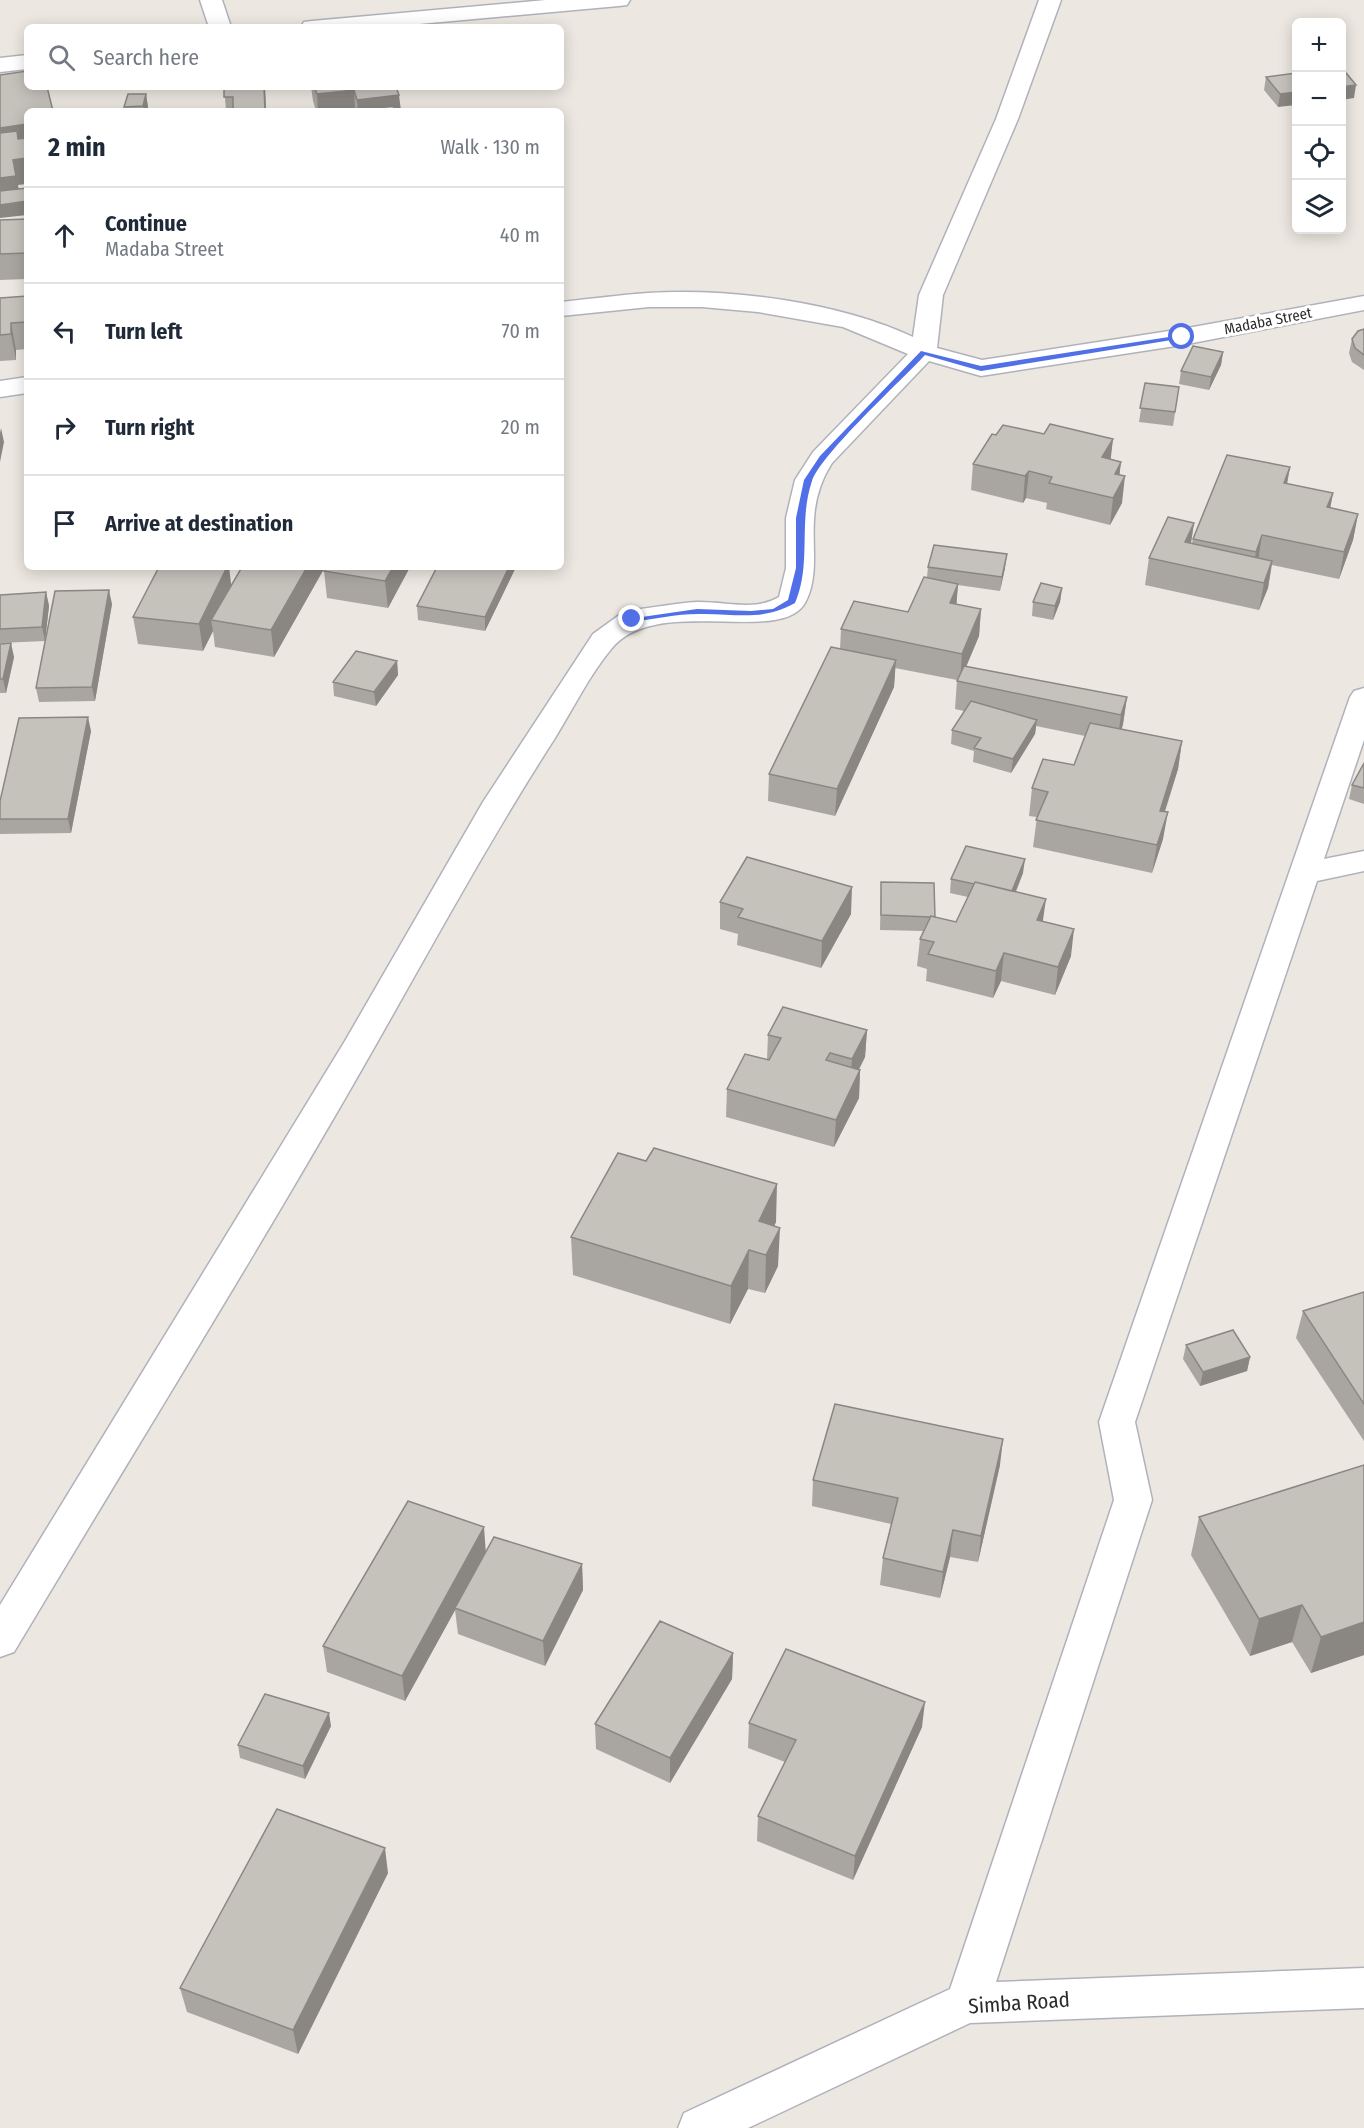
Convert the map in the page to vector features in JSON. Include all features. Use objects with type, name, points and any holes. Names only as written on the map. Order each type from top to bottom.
[{"type":"street","points":[[211,0],[219,24]]},
{"type":"street","points":[[346,24],[620,0]]},
{"type":"street","points":[[0,1640],[357,1049],[495,809],[603,640],[632,619],[697,611],[751,614],[775,611],[792,601],[800,568],[800,518],[808,480],[822,458],[924,352],[931,296],[1006,118],[1050,0]]},
{"type":"street","points":[[0,65],[24,62]]},
{"type":"street","name":"Madaba Street","points":[[564,309],[649,300],[702,300],[758,305],[848,320],[875,329],[924,352],[981,368],[1182,337],[1364,303]]},
{"type":"street","points":[[0,389],[24,385]]},
{"type":"street","points":[[967,2003],[1132,1500],[1117,1422],[1364,697]]},
{"type":"street","points":[[1303,874],[1364,861]]},
{"type":"street","name":"Simba Road","points":[[700,2128],[967,2003],[1364,1988]]},
{"type":"building","points":[[24,71],[24,90],[48,90],[52,108],[24,108],[24,124],[0,128],[0,75]]},
{"type":"building","points":[[1346,73],[1356,85],[1346,86]]},
{"type":"building","points":[[1292,74],[1292,92],[1280,94],[1266,77]]},
{"type":"building","points":[[224,90],[264,90],[265,108],[233,108],[233,97],[224,97]]},
{"type":"building","points":[[315,90],[354,90],[317,94]]},
{"type":"building","points":[[354,90],[397,90],[399,95],[357,100]]},
{"type":"building","points":[[128,94],[146,94],[143,106],[124,107]]},
{"type":"building","points":[[17,131],[18,139],[24,138],[24,158],[13,160],[16,176],[0,178],[0,133]]},
{"type":"building","points":[[24,188],[24,201],[0,205],[0,191]]},
{"type":"building","points":[[24,219],[24,253],[0,254],[0,220]]},
{"type":"building","points":[[24,296],[24,322],[11,323],[11,334],[0,335],[0,298]]},
{"type":"building","points":[[1364,329],[1364,355],[1355,348],[1352,339],[1358,331]]},
{"type":"building","points":[[1193,346],[1223,352],[1211,377],[1181,371]]},
{"type":"building","points":[[1145,383],[1179,387],[1175,412],[1140,408]]},
{"type":"building","points":[[1050,424],[1113,439],[1102,457],[1121,462],[1115,474],[1125,476],[1113,498],[1049,483],[1052,477],[1029,471],[1025,476],[973,464],[992,434],[996,435],[1003,425],[1044,434]]},
{"type":"building","points":[[1227,455],[1290,467],[1284,483],[1333,493],[1327,507],[1358,514],[1344,552],[1262,535],[1256,552],[1193,539]]},
{"type":"building","points":[[1168,517],[1194,523],[1185,542],[1272,561],[1264,583],[1149,558]]},
{"type":"building","points":[[934,545],[1007,554],[1002,577],[928,567]]},
{"type":"building","points":[[157,570],[226,570],[199,624],[133,617]]},
{"type":"building","points":[[240,570],[305,570],[271,630],[211,620]]},
{"type":"building","points":[[325,570],[391,570],[385,581]]},
{"type":"building","points":[[435,570],[508,570],[485,617],[417,606]]},
{"type":"building","points":[[924,577],[958,584],[950,603],[981,609],[962,654],[841,629],[854,601],[908,612]]},
{"type":"building","points":[[1041,583],[1062,588],[1055,606],[1033,602]]},
{"type":"building","points":[[109,590],[92,687],[36,688],[55,591]]},
{"type":"building","points":[[46,592],[42,627],[0,629],[0,595]]},
{"type":"building","points":[[11,643],[3,679],[0,679],[0,644]]},
{"type":"building","points":[[831,647],[896,660],[837,789],[769,774]]},
{"type":"building","points":[[356,651],[397,661],[374,692],[333,682]]},
{"type":"building","points":[[964,666],[1127,697],[1121,715],[957,681]]},
{"type":"building","points":[[971,701],[1037,720],[1013,759],[974,748],[981,738],[952,730]]},
{"type":"building","points":[[88,717],[68,819],[0,819],[0,801],[19,718]]},
{"type":"building","points":[[1090,723],[1182,741],[1160,811],[1168,812],[1157,845],[1036,820],[1048,792],[1032,788],[1043,759],[1074,765]]},
{"type":"building","points":[[1364,763],[1364,788],[1352,785]]},
{"type":"building","points":[[966,846],[1025,859],[1012,891],[951,879]]},
{"type":"building","points":[[747,857],[852,887],[822,941],[738,917],[743,909],[720,902]]},
{"type":"building","points":[[881,882],[934,883],[935,917],[881,915]]},
{"type":"building","points":[[975,882],[1046,899],[1037,920],[1074,929],[1058,967],[1004,953],[996,971],[928,954],[934,942],[920,939],[931,916],[956,922]]},
{"type":"building","points":[[783,1007],[867,1030],[852,1059],[830,1053],[826,1060],[860,1070],[836,1120],[727,1089],[745,1054],[769,1060],[781,1038],[768,1035]]},
{"type":"building","points":[[654,1148],[777,1184],[759,1221],[780,1228],[766,1255],[749,1250],[731,1286],[571,1237],[618,1153],[646,1161]]},
{"type":"building","points":[[1364,1292],[1364,1404],[1303,1311]]},
{"type":"building","points":[[1233,1330],[1250,1357],[1203,1372],[1186,1345]]},
{"type":"building","points":[[835,1404],[1003,1439],[981,1536],[953,1530],[943,1572],[883,1558],[898,1498],[813,1480]]},
{"type":"building","points":[[1364,1465],[1364,1622],[1321,1637],[1302,1605],[1259,1619],[1199,1517]]},
{"type":"building","points":[[408,1501],[484,1527],[402,1676],[323,1646]]},
{"type":"building","points":[[494,1537],[582,1564],[543,1641],[455,1608]]},
{"type":"building","points":[[660,1621],[733,1653],[670,1758],[595,1724]]},
{"type":"building","points":[[786,1649],[925,1702],[855,1856],[758,1816],[796,1740],[749,1723]]},
{"type":"building","points":[[265,1694],[329,1713],[303,1766],[238,1745]]},
{"type":"building","points":[[277,1809],[385,1848],[293,2030],[180,1988]]},
{"type":"route","points":[[632,619],[697,611],[751,614],[775,611],[792,601],[800,568],[800,518],[808,480],[822,458],[924,352],[981,368],[1182,337]]}]
